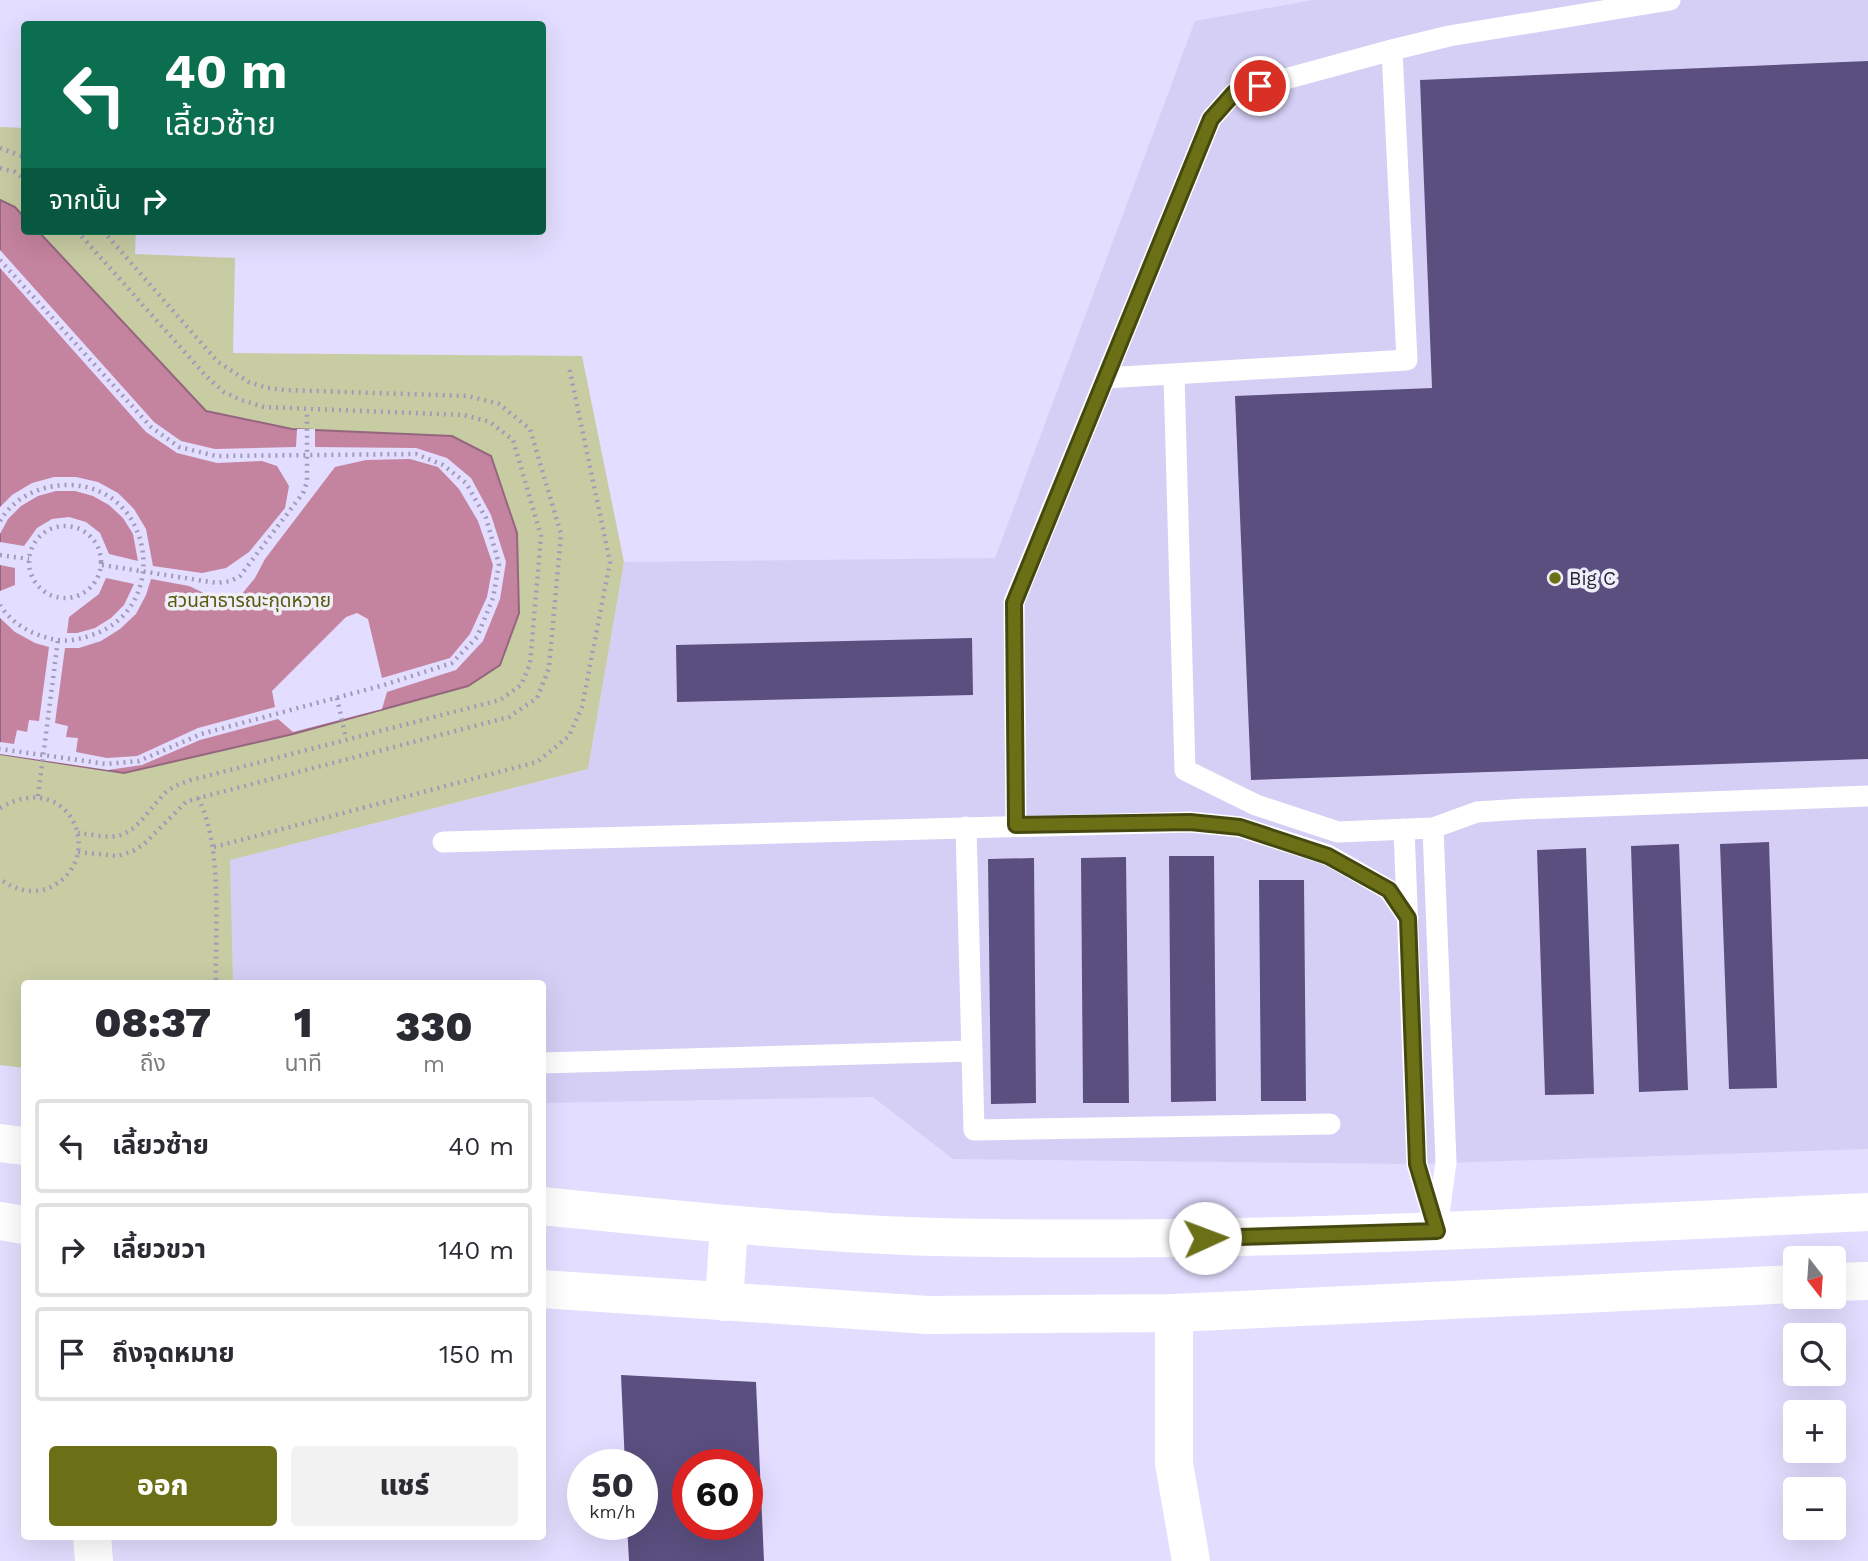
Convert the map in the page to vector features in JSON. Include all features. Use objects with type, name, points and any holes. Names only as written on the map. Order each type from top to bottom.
[{"type":"main road","points":[[0,1143],[21,1146]]},
{"type":"main road","points":[[546,1206],[729,1224],[932,1237],[1165,1239],[1437,1231],[1868,1212]]},
{"type":"main road","points":[[0,1221],[21,1224]]},
{"type":"main road","points":[[724,1302],[729,1224]]},
{"type":"main road","points":[[1846,1282],[1868,1281]]},
{"type":"main road","points":[[546,1289],[928,1315],[1174,1313],[1783,1285]]},
{"type":"main road","points":[[1174,1313],[1174,1463],[1191,1561]]},
{"type":"main road","points":[[92,1540],[94,1561]]},
{"type":"lane","points":[[1016,825],[1014,603],[1211,119],[1234,93],[1392,50],[1448,36],[1670,0]]},
{"type":"lane","points":[[1105,378],[1407,360],[1392,50]]},
{"type":"lane","points":[[1174,374],[1185,770],[1256,805],[1338,832],[1433,828],[1477,812],[1488,811],[1868,796]]},
{"type":"lane","points":[[443,842],[1190,822],[1240,827],[1328,856],[1389,890],[1408,918]]},
{"type":"lane","points":[[966,827],[974,1130],[1330,1124]]},
{"type":"lane","points":[[1433,828],[1446,1162],[1437,1231]]},
{"type":"lane","points":[[1404,829],[1417,1164],[1437,1231]]},
{"type":"lane","points":[[1328,856],[1338,832]]},
{"type":"lane","points":[[546,1063],[972,1051]]},
{"type":"path","points":[[0,148],[21,156]]},
{"type":"path","points":[[0,168],[21,177]]},
{"type":"path","points":[[78,832],[115,836],[125,833],[178,784],[500,700],[521,685],[530,664],[541,536],[513,440],[490,422],[464,415],[264,407],[241,400],[224,391],[206,376],[81,235]]},
{"type":"path","points":[[78,852],[117,856],[133,851],[143,845],[187,801],[509,717],[537,698],[549,668],[561,534],[530,429],[499,404],[467,396],[285,390],[249,382],[218,362],[107,235]]},
{"type":"path","points":[[0,260],[151,427],[179,447],[216,456],[416,454],[443,465],[466,483],[486,518],[499,564],[493,598],[477,637],[452,663],[337,698],[201,734],[138,761],[107,764],[0,749]]},
{"type":"path","points":[[214,847],[537,762],[569,736],[582,707],[610,562],[569,367]]},
{"type":"path","points":[[102,565],[216,583],[231,581],[240,576],[303,493],[307,482],[307,410]]},
{"type":"path","points":[[0,521],[18,501],[35,490],[55,485],[75,485],[95,490],[120,507],[138,531],[144,551],[144,572],[139,591],[129,609],[115,624],[98,634],[78,640],[38,636],[19,626],[0,605]]},
{"type":"path","points":[[69,525],[94,538],[102,565],[97,579],[89,589],[76,596],[62,598],[48,594],[37,585],[30,573],[29,559],[33,545],[42,534],[54,527],[69,525]]},
{"type":"path","points":[[0,555],[29,559]]},
{"type":"path","points":[[38,796],[58,640]]},
{"type":"path","points":[[337,698],[346,739]]},
{"type":"path","points":[[0,808],[17,799],[38,796],[55,803],[70,815],[78,832],[78,852],[72,869],[61,882],[45,890],[27,891],[10,887],[0,879]]},
{"type":"path","points":[[198,798],[206,814],[214,847],[216,980]]},
{"type":"shaded area","points":[[1313,0],[1868,0],[1868,1149],[1417,1164],[953,1159],[873,1097],[546,1103],[546,980],[233,980],[229,860],[588,769],[624,562],[995,558],[1195,21]]},
{"type":"shaded area","points":[[0,200],[15,207],[21,214],[21,235],[42,235],[206,411],[292,429],[452,436],[491,456],[517,533],[519,613],[500,665],[468,686],[293,734],[124,773],[0,754]]},
{"type":"green space","name":"สวนสาธารณะกุดหวาย","points":[[0,127],[21,128],[21,235],[136,235],[135,254],[235,258],[233,353],[582,356],[624,562],[588,769],[230,860],[233,980],[21,980],[21,1068],[0,1065]]},
{"type":"pier","points":[[0,250],[154,422],[181,441],[215,449],[296,447],[297,429],[315,429],[315,447],[416,448],[447,458],[471,478],[491,515],[506,562],[500,599],[483,641],[456,670],[387,692],[382,709],[293,732],[278,719],[200,740],[142,765],[108,770],[0,754],[0,742],[14,744],[17,730],[27,732],[29,720],[39,721],[49,647],[15,632],[0,618],[0,591],[15,585],[15,568],[0,565],[0,542],[24,546],[37,528],[52,519],[69,517],[86,522],[100,533],[109,554],[138,561],[133,534],[123,518],[109,505],[93,496],[75,491],[56,491],[38,496],[21,506],[8,519],[0,534],[0,507],[12,495],[32,483],[54,477],[76,477],[98,482],[118,493],[134,509],[146,529],[153,566],[202,573],[226,568],[249,552],[285,508],[289,486],[277,466],[262,461],[217,463],[177,453],[146,432],[0,268]],"holes":[[[410,459],[438,467],[459,489],[478,521],[493,565],[487,597],[470,634],[450,658],[382,678],[368,619],[357,613],[346,617],[272,691],[275,707],[198,728],[137,756],[107,758],[76,752],[78,738],[66,737],[68,726],[55,723],[65,648],[79,648],[101,641],[120,629],[136,614],[151,579],[189,586],[208,595],[225,598],[241,595],[335,467],[366,460]],[[106,578],[134,584],[124,605],[111,618],[95,628],[67,633],[69,617],[99,594]]]},
{"type":"building","name":"Big C","points":[[1868,61],[1868,759],[1251,780],[1235,396],[1432,388],[1420,80]]},
{"type":"building","points":[[972,638],[973,695],[677,702],[676,645]]},
{"type":"building","points":[[1769,842],[1777,1088],[1729,1089],[1720,844]]},
{"type":"building","points":[[1679,844],[1688,1090],[1639,1092],[1631,846]]},
{"type":"building","points":[[1586,848],[1594,1094],[1545,1095],[1537,850]]},
{"type":"building","points":[[1169,856],[1214,856],[1216,1101],[1171,1102]]},
{"type":"building","points":[[1126,857],[1129,1103],[1083,1103],[1081,858]]},
{"type":"building","points":[[1034,858],[1036,1103],[991,1104],[988,859]]},
{"type":"building","points":[[1259,880],[1304,880],[1306,1101],[1261,1101]]},
{"type":"building","points":[[621,1375],[756,1382],[759,1449],[672,1449],[672,1540],[763,1539],[764,1561],[629,1561],[628,1540],[658,1540],[658,1449],[624,1449]]},
{"type":"place","name":"Big C","points":[[1555,578]]},
{"type":"route","points":[[1205,1238],[1437,1231],[1417,1164],[1408,918],[1389,890],[1328,856],[1240,827],[1190,822],[1016,825],[1014,603],[1211,119],[1234,93],[1260,86]]}]
